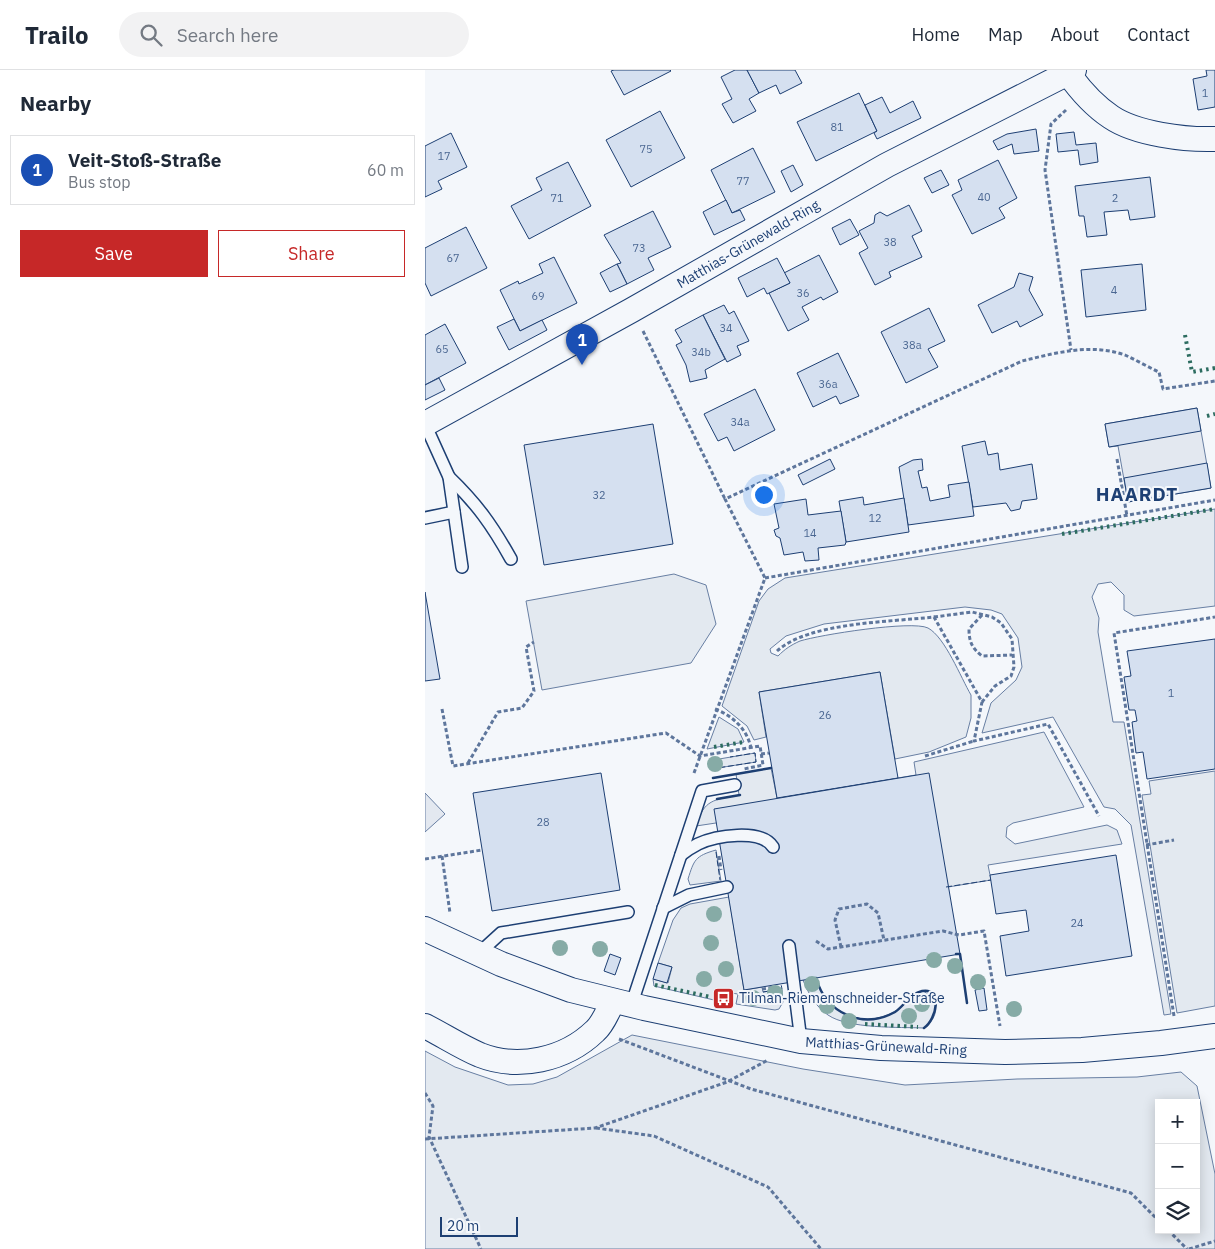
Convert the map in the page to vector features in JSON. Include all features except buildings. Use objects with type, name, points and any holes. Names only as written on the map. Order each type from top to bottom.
[{"type":"street","points":[[1071,72],[1083,94],[1112,118],[1146,131],[1199,140],[1215,139]]},
{"type":"street","name":"Matthias-Grünewald-Ring","points":[[425,424],[632,310],[887,165],[1071,72]]},
{"type":"street","name":"Matthias-Grünewald-Ring","points":[[425,930],[478,954],[571,990],[801,1042],[881,1048],[1005,1052],[1082,1050],[1178,1041],[1214,1041]]},
{"type":"street","points":[[425,1026],[480,1055],[499,1060],[519,1062],[541,1060],[566,1051],[597,1030],[622,1003]]},
{"type":"lane","points":[[425,424],[449,477],[462,567]]},
{"type":"lane","points":[[449,477],[472,500],[492,525],[511,559]]},
{"type":"lane","points":[[425,518],[454,512]]},
{"type":"lane","points":[[622,1003],[663,908],[702,792],[735,785]]},
{"type":"lane","points":[[681,855],[698,844],[747,835],[765,839],[773,847]]},
{"type":"lane","points":[[663,908],[689,895],[725,882]]},
{"type":"lane","points":[[478,954],[501,933],[628,912]]},
{"type":"lane","points":[[789,946],[801,1042]]},
{"type":"path","points":[[1071,350],[1045,170],[1051,124],[1083,94]]},
{"type":"path","points":[[632,310],[765,578],[1215,500]]},
{"type":"path","points":[[725,498],[1022,360],[1071,350],[1123,355],[1159,372],[1163,389],[1215,381]]},
{"type":"path","points":[[1117,459],[1127,516]]},
{"type":"path","points":[[777,651],[787,641],[825,629],[972,612],[992,617],[1001,623],[1012,639],[1014,667],[1011,676],[995,686],[982,702],[974,741]]},
{"type":"path","points":[[983,615],[969,629],[969,640],[974,649],[982,656],[1012,655]]},
{"type":"path","points":[[934,617],[982,702]]},
{"type":"path","points":[[1178,1041],[1114,633],[1215,617]]},
{"type":"path","points":[[467,764],[498,712],[522,708],[534,691],[526,647],[534,642]]},
{"type":"path","points":[[442,709],[453,766],[667,732],[700,756],[760,746],[763,765],[752,768]]},
{"type":"path","points":[[715,710],[723,712],[743,728],[751,748]]},
{"type":"path","points":[[925,756],[974,741],[1048,724],[1099,816]]},
{"type":"path","points":[[761,754],[769,752]]},
{"type":"path","points":[[1146,845],[1174,840]]},
{"type":"path","points":[[425,859],[482,850]]},
{"type":"path","points":[[719,854],[725,882]]},
{"type":"path","points":[[442,856],[455,943]]},
{"type":"path","points":[[841,947],[835,920],[839,909],[867,904],[878,912],[884,940]]},
{"type":"path","points":[[816,942],[827,949],[943,931],[959,935],[984,931],[1005,1052]]},
{"type":"path","points":[[762,990],[780,987]]},
{"type":"path","points":[[597,1030],[727,1082],[1131,1193],[1155,1217]]},
{"type":"path","points":[[595,1128],[727,1082],[801,1042]]},
{"type":"path","points":[[425,1093],[433,1106],[427,1138],[481,1249]]},
{"type":"path","points":[[427,1138],[595,1128],[654,1136],[768,1187],[821,1249]]},
{"type":"path","points":[[1172,1234],[1188,1249],[1215,1241]]},
{"type":"shaded area","points":[[1197,408],[1211,488],[1128,502],[1118,446],[1109,447],[1105,424]]},
{"type":"shaded area","points":[[1215,509],[1215,606],[1134,616],[1124,610],[1124,595],[1111,582],[1098,584],[1092,597],[1099,618],[1098,632],[1113,722],[1124,722],[1171,1014],[1164,1015],[1131,825],[1115,809],[1104,807],[1053,717],[982,733],[991,703],[1016,680],[1022,667],[1018,638],[1002,614],[991,610],[965,607],[824,624],[786,636],[770,649],[771,653],[778,656],[788,647],[800,641],[826,635],[885,627],[919,626],[928,628],[940,640],[952,658],[971,695],[971,718],[966,737],[929,752],[895,759],[880,672],[759,692],[766,737],[754,740],[747,726],[722,706],[759,601],[768,589],[785,578]]},
{"type":"shaded area","points":[[674,574],[706,585],[716,624],[691,663],[542,690],[526,601]]},
{"type":"shaded area","points":[[719,717],[738,729],[744,742],[707,749]]},
{"type":"shaded area","points":[[1044,732],[1084,807],[1013,823],[1007,827],[1006,837],[1015,844],[1107,825],[1117,830],[1122,844],[988,865],[991,880],[832,906],[749,818],[696,826],[703,810],[711,802],[739,795],[736,774],[771,768],[777,798],[916,775],[914,762]]},
{"type":"shaded area","points":[[755,753],[756,762],[711,769],[713,760]]},
{"type":"shaded area","points":[[1215,771],[1215,1006],[1177,1013],[1142,795],[1151,794],[1149,781]]},
{"type":"shaded area","points":[[425,793],[445,814],[425,832]]},
{"type":"shaded area","points":[[716,850],[721,881],[690,885],[688,879],[696,860],[704,854]]},
{"type":"shaded area","points":[[729,897],[744,990],[762,987],[763,992],[782,989],[783,1002],[779,1009],[736,1004],[738,994],[716,991],[714,1000],[654,986],[653,979],[668,983],[672,967],[658,963],[673,920],[681,908],[690,904]]},
{"type":"shaded area","points":[[816,978],[821,991],[829,1001],[837,1009],[848,1015],[871,1019],[884,1017],[896,1011],[923,991],[933,997],[936,1006],[935,1014],[924,1028],[861,1025],[837,1020],[824,1012],[816,1004],[803,980]]},
{"type":"shaded area","points":[[632,1035],[803,1069],[905,1085],[1017,1079],[1137,1077],[1181,1072],[1197,1086],[1200,1099],[1155,1099],[1155,1234],[1200,1234],[1200,1101],[1215,1174],[1215,1249],[425,1249],[425,1051],[455,1067],[508,1085],[533,1084],[557,1077]]},
{"type":"hedge","points":[[1185,335],[1192,372],[1215,368]]},
{"type":"hedge","points":[[1207,416],[1215,414]]},
{"type":"hedge","points":[[1062,534],[1215,509]]},
{"type":"hedge","points":[[714,747],[744,742]]},
{"type":"hedge","points":[[655,985],[711,997]]},
{"type":"hedge","points":[[865,1024],[918,1027]]},
{"type":"fence","points":[[711,769],[756,762],[755,753],[730,757]]},
{"type":"fence","points":[[716,852],[720,880]]},
{"type":"fence","points":[[946,887],[991,880]]},
{"type":"fence","points":[[763,992],[782,989],[781,984]]},
{"type":"wall","points":[[713,778],[771,768]]},
{"type":"wall","points":[[717,799],[740,795]]},
{"type":"wall","points":[[956,954],[960,954],[967,1003]]},
{"type":"wall","points":[[816,978],[828,1001],[847,1015],[858,1018],[883,1017],[895,1012],[914,994],[929,991],[933,994],[936,1005],[929,1024],[924,1028]]},
{"type":"place","name":"Veit-Stoß-Straße","points":[[582,365]]},
{"type":"place","name":"Tilman-Riemenschneider-Straße","points":[[723,998]]},
{"type":"district","name":"HAARDT","points":[[1137,494]]}]
